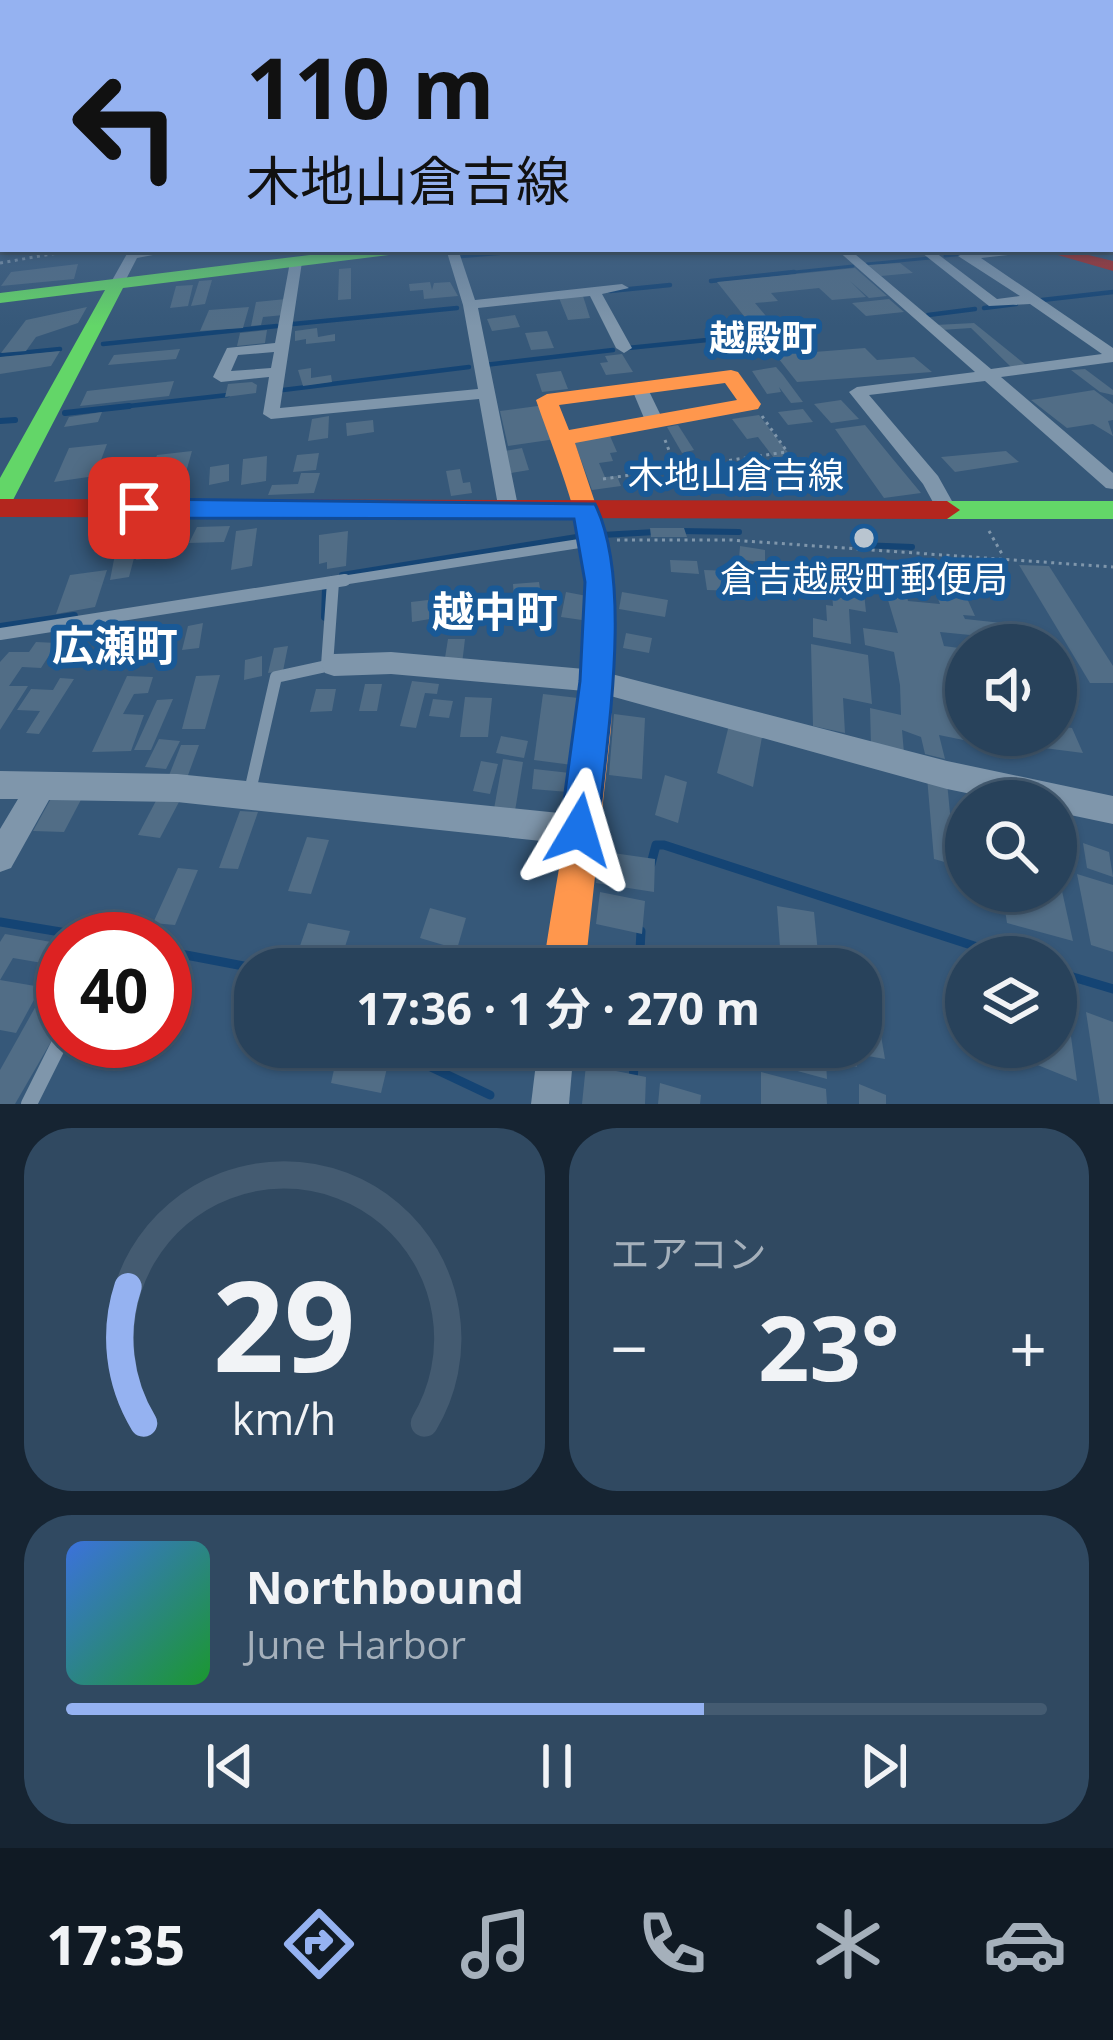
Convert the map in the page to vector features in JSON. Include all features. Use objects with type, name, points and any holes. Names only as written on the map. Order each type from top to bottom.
[{"type":"main road","points":[[0,298],[374,252]]},
{"type":"main road","points":[[1057,252],[1113,266]]},
{"type":"main road","points":[[0,504],[117,284]]},
{"type":"main road","points":[[564,438],[658,428],[750,404],[731,376],[548,400],[597,541],[600,582],[596,681],[566,948]]},
{"type":"main road","name":"木地山倉吉線","points":[[0,504],[509,511],[1113,510]]},
{"type":"street","points":[[117,284],[132,255],[156,252]]},
{"type":"street","points":[[453,252],[470,304],[509,511]]},
{"type":"street","points":[[845,252],[983,376],[1113,483]]},
{"type":"street","points":[[927,252],[994,303],[1034,299]]},
{"type":"street","points":[[936,259],[998,252]]},
{"type":"street","points":[[969,255],[1113,356]]},
{"type":"street","points":[[296,262],[271,414],[487,393]]},
{"type":"street","points":[[470,304],[622,288]]},
{"type":"street","points":[[595,293],[624,349]]},
{"type":"street","points":[[275,372],[221,377],[232,351],[284,347]]},
{"type":"street","points":[[947,510],[931,481],[857,392],[1113,356]]},
{"type":"street","points":[[639,388],[658,428]]},
{"type":"street","points":[[331,665],[391,663],[596,681],[947,775],[1113,810]]},
{"type":"street","points":[[0,785],[177,788],[579,830]]},
{"type":"street","points":[[0,857],[42,785]]},
{"type":"street","points":[[550,1104],[554,1068]]},
{"type":"lane","points":[[0,634],[597,541]]},
{"type":"lane","points":[[248,799],[276,677],[331,665],[332,582]]},
{"type":"lane","points":[[29,1104],[47,1068]]},
{"type":"path","points":[[0,263],[63,252]]},
{"type":"path","points":[[758,410],[822,502]]},
{"type":"path","points":[[658,428],[679,467],[686,501]]},
{"type":"path","points":[[603,479],[786,452]]},
{"type":"path","points":[[980,517],[1003,556]]},
{"type":"path","points":[[597,541],[737,537],[1113,567]]},
{"type":"building","points":[[900,263],[913,273],[881,276],[868,265]]},
{"type":"building","points":[[78,264],[74,279],[1,286],[11,272]]},
{"type":"building","points":[[351,268],[351,299],[338,300],[339,269]]},
{"type":"building","points":[[855,268],[887,296],[869,298],[850,281],[866,297],[832,300],[819,288],[771,293],[778,301],[755,303],[776,328],[755,330],[717,282]]},
{"type":"building","points":[[212,280],[205,304],[191,306],[199,281]]},
{"type":"building","points":[[430,282],[432,290],[434,283],[450,282],[458,296],[424,299],[423,290],[410,291],[409,284]]},
{"type":"building","points":[[193,285],[188,306],[170,308],[176,286]]},
{"type":"building","points":[[583,296],[590,318],[568,320],[559,298]]},
{"type":"building","points":[[286,299],[284,315],[263,317],[261,325],[251,326],[256,302]]},
{"type":"building","points":[[889,299],[904,312],[866,316],[852,303]]},
{"type":"building","points":[[87,307],[78,323],[36,337],[26,351],[1,353],[26,320]]},
{"type":"building","points":[[249,307],[243,328],[200,331],[209,310]]},
{"type":"building","points":[[515,315],[520,327],[492,331],[487,319]]},
{"type":"building","points":[[974,323],[1026,365],[1011,367],[971,328],[941,330],[935,325]]},
{"type":"building","points":[[317,328],[318,337],[335,334],[335,341],[295,341],[295,331]]},
{"type":"building","points":[[267,330],[265,343],[237,346],[240,333]]},
{"type":"building","points":[[547,331],[554,348],[531,350],[525,333]]},
{"type":"building","points":[[808,345],[814,352],[865,348],[877,360],[914,357],[932,372],[797,382],[771,349]]},
{"type":"building","points":[[180,349],[176,359],[108,365],[114,355]]},
{"type":"building","points":[[60,351],[51,366],[0,374],[0,357]]},
{"type":"building","points":[[622,354],[633,372],[606,375],[600,363],[608,362],[605,356]]},
{"type":"building","points":[[776,367],[803,402],[791,403],[779,387],[781,392],[767,394],[752,371]]},
{"type":"building","points":[[311,368],[311,378],[331,375],[332,382],[303,386],[298,370]]},
{"type":"building","points":[[1085,369],[1113,390],[1113,395],[1100,392],[1071,370]]},
{"type":"building","points":[[561,371],[568,389],[542,392],[536,374]]},
{"type":"building","points":[[174,381],[169,396],[80,406],[87,391]]},
{"type":"building","points":[[228,384],[257,385],[256,393],[225,397]]},
{"type":"building","points":[[1094,390],[1113,404],[1113,420],[1108,421],[1113,436],[1093,424],[1067,428],[1031,400]]},
{"type":"building","points":[[841,400],[859,419],[831,423],[814,404]]},
{"type":"building","points":[[545,405],[556,439],[508,446],[500,411]]},
{"type":"building","points":[[803,409],[813,422],[788,425],[778,412]]},
{"type":"building","points":[[102,412],[98,422],[64,427],[69,417]]},
{"type":"building","points":[[759,415],[790,455],[774,458],[758,437],[747,439],[732,419]]},
{"type":"building","points":[[329,416],[328,438],[308,441],[312,419]]},
{"type":"building","points":[[373,420],[374,432],[347,436],[346,423]]},
{"type":"building","points":[[678,425],[694,450],[682,453],[667,427]]},
{"type":"building","points":[[865,425],[921,493],[884,498],[835,429]]},
{"type":"building","points":[[610,436],[617,452],[610,453],[613,461],[599,463],[605,477],[617,476],[621,486],[592,490],[574,441]]},
{"type":"building","points":[[107,444],[95,476],[54,482],[69,448]]},
{"type":"building","points":[[522,448],[529,470],[511,473],[505,451]]},
{"type":"building","points":[[192,451],[181,490],[143,494],[157,455]]},
{"type":"building","points":[[1006,451],[1019,462],[955,472],[941,457]]},
{"type":"building","points":[[319,453],[316,470],[293,472],[297,455]]},
{"type":"building","points":[[267,456],[266,481],[241,485],[243,459]]},
{"type":"building","points":[[229,464],[229,481],[209,485],[210,467]]},
{"type":"building","points":[[460,469],[472,493],[451,496],[446,471]]},
{"type":"building","points":[[301,473],[320,473],[314,493],[268,495],[272,485],[298,484]]},
{"type":"building","points":[[162,525],[152,558],[136,560],[148,527]]},
{"type":"building","points":[[230,526],[224,542],[189,543],[197,527]]},
{"type":"building","points":[[142,528],[129,577],[110,580],[117,544],[123,543],[128,530]]},
{"type":"building","points":[[257,528],[252,566],[231,570],[236,531]]},
{"type":"building","points":[[650,528],[684,528],[687,537],[651,537]]},
{"type":"building","points":[[348,531],[346,566],[327,569],[327,562],[319,564],[319,535]]},
{"type":"building","points":[[740,546],[765,550],[765,563],[739,559]]},
{"type":"building","points":[[670,560],[697,561],[699,574],[671,572]]},
{"type":"building","points":[[843,560],[861,564],[866,612],[849,609],[851,644],[813,637],[813,618],[827,621],[826,605],[833,606],[831,580],[844,582]]},
{"type":"building","points":[[1019,565],[1049,566],[1113,666],[1113,683],[1090,683],[1077,661],[1077,624],[1054,624]]},
{"type":"building","points":[[107,570],[95,607],[56,614],[70,575]]},
{"type":"building","points":[[704,570],[733,571],[738,591],[707,590]]},
{"type":"building","points":[[927,570],[955,572],[975,616],[963,615],[965,619],[1002,624],[945,624],[945,632],[940,632],[945,646],[945,736],[939,735],[945,759],[925,754],[921,737],[902,730],[904,753],[871,745],[870,708],[901,715],[900,685],[894,652],[865,645],[863,628],[898,633],[885,590],[906,593],[908,601],[940,604]]},
{"type":"building","points":[[539,582],[541,595],[514,598],[513,584]]},
{"type":"building","points":[[566,592],[587,596],[582,620],[561,617]]},
{"type":"building","points":[[622,592],[668,600],[665,617],[619,609]]},
{"type":"building","points":[[428,600],[430,619],[412,622],[411,602]]},
{"type":"building","points":[[203,623],[199,648],[182,650],[188,626]]},
{"type":"building","points":[[626,633],[652,638],[649,653],[623,648]]},
{"type":"building","points":[[448,639],[465,639],[462,664],[444,664]]},
{"type":"building","points":[[36,642],[57,643],[41,668],[22,667],[9,686],[28,686],[0,730],[0,662],[9,652],[29,652]]},
{"type":"building","points":[[811,644],[868,655],[872,704],[843,698],[845,733],[813,726]]},
{"type":"building","points":[[288,646],[283,671],[268,673],[274,648]]},
{"type":"building","points":[[262,656],[262,676],[244,680],[245,660]]},
{"type":"building","points":[[220,675],[205,729],[182,729],[196,676]]},
{"type":"building","points":[[127,676],[153,677],[148,693],[134,694],[123,714],[144,715],[131,751],[92,752]]},
{"type":"building","points":[[60,678],[74,679],[39,734],[26,733],[40,711],[17,710],[31,689],[53,690]]},
{"type":"building","points":[[412,681],[439,684],[437,694],[425,693],[416,728],[400,726]]},
{"type":"building","points":[[365,684],[382,684],[377,711],[359,711]]},
{"type":"building","points":[[316,689],[336,689],[332,711],[310,712]]},
{"type":"building","points":[[543,694],[587,699],[580,766],[534,760]]},
{"type":"building","points":[[465,697],[492,698],[488,737],[460,737]]},
{"type":"building","points":[[173,699],[151,750],[134,750],[157,700]]},
{"type":"building","points":[[433,699],[453,701],[449,718],[429,716]]},
{"type":"building","points":[[614,714],[645,718],[642,779],[609,775]]},
{"type":"building","points":[[729,725],[762,737],[753,787],[717,773]]},
{"type":"building","points":[[501,736],[528,741],[524,758],[496,753]]},
{"type":"building","points":[[159,739],[180,741],[166,769],[145,767]]},
{"type":"building","points":[[181,745],[199,745],[187,778],[168,778]]},
{"type":"building","points":[[503,759],[523,762],[515,811],[494,809]]},
{"type":"building","points":[[481,761],[498,764],[490,794],[473,791]]},
{"type":"building","points":[[534,769],[570,773],[568,792],[532,789]]},
{"type":"building","points":[[665,775],[687,782],[678,823],[655,815]]},
{"type":"building","points":[[927,777],[945,782],[945,862],[934,859]]},
{"type":"building","points":[[54,793],[84,794],[64,832],[33,831]]},
{"type":"building","points":[[158,797],[180,800],[160,838],[138,835]]},
{"type":"building","points":[[240,811],[258,812],[238,869],[219,868]]},
{"type":"building","points":[[307,837],[329,840],[311,894],[288,891]]},
{"type":"building","points":[[1083,843],[1109,852],[1113,877],[1087,868]]},
{"type":"building","points":[[599,851],[655,859],[654,892],[596,883]]},
{"type":"building","points":[[178,868],[198,870],[180,912],[158,912]]},
{"type":"building","points":[[1077,874],[1113,885],[1113,952],[1091,945]]},
{"type":"building","points":[[600,892],[645,901],[642,934],[596,924]]},
{"type":"building","points":[[777,906],[814,912],[818,948],[780,947]]},
{"type":"building","points":[[430,908],[466,918],[457,948],[420,938]]},
{"type":"building","points":[[1005,912],[1067,912],[1072,936],[1055,936],[1007,923]]},
{"type":"building","points":[[308,923],[350,931],[345,948],[299,948]]},
{"type":"building","points":[[5,934],[36,939],[36,962],[13,958],[0,980],[0,942]]},
{"type":"building","points":[[0,980],[36,986],[36,996],[16,1033],[0,1030]]},
{"type":"building","points":[[36,1006],[36,1068],[15,1104],[0,1104],[0,1070]]},
{"type":"building","points":[[1086,1012],[1113,1022],[1113,1104],[1100,1104]]},
{"type":"building","points":[[334,1068],[387,1068],[381,1093],[331,1083]]},
{"type":"building","points":[[586,1068],[646,1077],[645,1104],[582,1104]]},
{"type":"building","points":[[826,1068],[827,1079],[790,1069]]},
{"type":"building","points":[[1045,1068],[1075,1068],[1077,1081]]},
{"type":"building","points":[[761,1072],[826,1089],[827,1104],[761,1104]]},
{"type":"building","points":[[660,1083],[701,1095],[700,1104],[658,1104]]},
{"type":"building","points":[[859,1084],[886,1095],[886,1104],[859,1104]]},
{"type":"waterway","points":[[458,257],[519,252]]},
{"type":"waterway","points":[[945,256],[965,254]]},
{"type":"waterway","points":[[867,264],[930,258]]},
{"type":"waterway","points":[[773,274],[853,266]]},
{"type":"waterway","points":[[773,274],[794,272]]},
{"type":"waterway","points":[[711,281],[773,274]]},
{"type":"waterway","points":[[766,275],[773,274]]},
{"type":"waterway","points":[[610,291],[670,285]]},
{"type":"waterway","points":[[1042,300],[1113,292]]},
{"type":"waterway","points":[[984,308],[1016,304]]},
{"type":"waterway","points":[[293,324],[457,308]]},
{"type":"waterway","points":[[928,315],[975,309]]},
{"type":"waterway","points":[[103,344],[277,326]]},
{"type":"waterway","points":[[628,348],[707,340]]},
{"type":"waterway","points":[[0,355],[60,349]]},
{"type":"waterway","points":[[485,365],[613,350]]},
{"type":"waterway","points":[[283,390],[469,367]]},
{"type":"waterway","points":[[129,406],[228,395]]},
{"type":"waterway","points":[[65,413],[129,406]]},
{"type":"waterway","points":[[102,409],[129,406]]},
{"type":"waterway","points":[[0,421],[15,420]]},
{"type":"waterway","points":[[680,531],[739,532]]},
{"type":"waterway","points":[[602,535],[655,532]]},
{"type":"waterway","points":[[342,575],[583,536]]},
{"type":"waterway","points":[[860,545],[912,547]]},
{"type":"waterway","points":[[325,617],[326,588]]},
{"type":"waterway","points":[[0,627],[74,616]]},
{"type":"waterway","points":[[651,864],[656,845],[664,845],[945,936]]},
{"type":"waterway","points":[[0,922],[36,928]]},
{"type":"waterway","points":[[640,948],[641,931]]},
{"type":"waterway","points":[[192,956],[234,964]]},
{"type":"waterway","points":[[1077,978],[1113,989]]},
{"type":"waterway","points":[[433,1068],[490,1095]]},
{"type":"waterway","points":[[633,1082],[634,1068]]},
{"type":"traffic: fast","points":[[0,298],[373,252]]},
{"type":"traffic: fast","points":[[0,500],[117,284]]},
{"type":"traffic: fast","points":[[947,510],[1113,510]]},
{"type":"traffic: slow","points":[[564,438],[750,404],[731,376],[547,400],[587,514],[600,585],[594,728],[567,948]]},
{"type":"traffic: jam","points":[[1057,252],[1113,266]]},
{"type":"traffic: jam","points":[[0,508],[947,510]]},
{"type":"place","name":"倉吉越殿町郵便局","points":[[864,538]]},
{"type":"district","name":"越殿町","points":[[763,337]]},
{"type":"district","name":"越中町","points":[[495,610]]},
{"type":"district","name":"広瀬町","points":[[115,644]]},
{"type":"route","points":[[139,508],[586,510],[600,582],[596,681],[579,830]]}]
